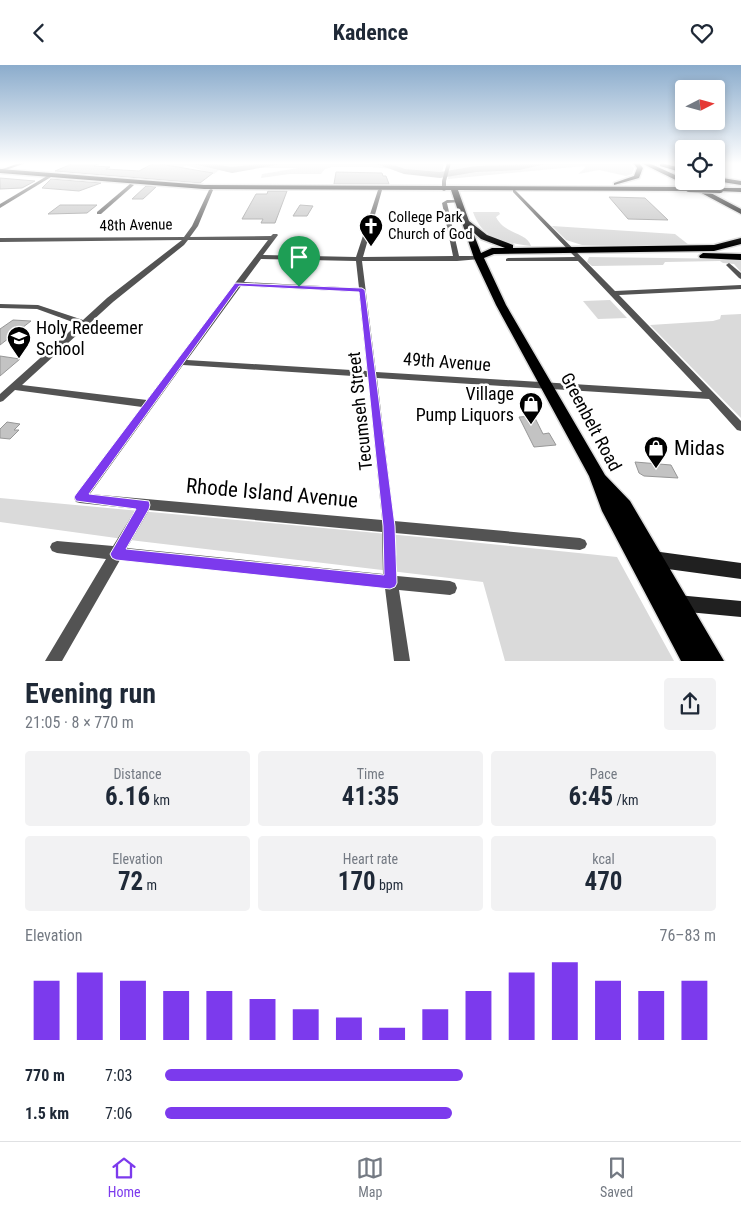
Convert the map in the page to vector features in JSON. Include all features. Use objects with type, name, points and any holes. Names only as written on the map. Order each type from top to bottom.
[{"type":"main road","points":[[349,191],[409,191]]},
{"type":"main road","points":[[405,191],[440,193],[458,201],[470,194],[492,191]]},
{"type":"main road","name":"Greenbelt Road","points":[[455,191],[478,257],[501,305],[596,475],[608,506],[635,555],[670,607],[693,661]]},
{"type":"main road","points":[[488,191],[528,191]]},
{"type":"main road","points":[[703,191],[741,211]]},
{"type":"main road","points":[[714,191],[741,203]]},
{"type":"main road","points":[[465,222],[484,237],[507,247],[576,255],[714,247],[741,241]]},
{"type":"main road","points":[[478,257],[492,251],[537,251]]},
{"type":"main road","points":[[478,257],[494,255],[576,255],[741,257]]},
{"type":"main road","points":[[596,475],[624,506],[656,560],[670,607],[712,661]]},
{"type":"street","points":[[0,206],[26,191]]},
{"type":"street","points":[[99,213],[125,191]]},
{"type":"street","points":[[0,399],[115,296],[177,249],[188,238],[212,191]]},
{"type":"street","name":"Tecumseh Street","points":[[380,191],[359,259],[389,526],[390,583],[396,611],[402,661]]},
{"type":"street","points":[[514,191],[741,427]]},
{"type":"street","points":[[457,259],[444,203],[447,201],[458,201]]},
{"type":"street","name":"48th Avenue","points":[[0,240],[273,237],[259,257]]},
{"type":"street","points":[[508,260],[576,255]]},
{"type":"street","points":[[14,387],[149,404],[259,257],[457,259],[478,257]]},
{"type":"street","points":[[729,265],[741,277]]},
{"type":"street","points":[[237,284],[362,290]]},
{"type":"street","points":[[612,293],[741,287]]},
{"type":"street","points":[[0,306],[38,307],[84,324]]},
{"type":"street","name":"49th Avenue","points":[[180,361],[711,396]]},
{"type":"street","name":"Rhode Island Avenue","points":[[149,404],[80,497],[145,505],[580,544]]},
{"type":"street","points":[[53,661],[145,505]]},
{"type":"street","points":[[57,547],[450,588]]},
{"type":"street","points":[[635,555],[656,560],[741,571]]},
{"type":"street","points":[[670,607],[741,609]]},
{"type":"shaded area","points":[[473,212],[499,212],[500,214],[496,217],[500,223],[525,238],[531,246],[503,241],[488,234],[482,229]]},
{"type":"shaded area","points":[[552,226],[675,234],[689,245],[582,245],[566,240]]},
{"type":"shaded area","points":[[589,257],[741,259],[741,272],[734,264],[720,261],[665,262],[663,265],[592,266],[587,262]]},
{"type":"shaded area","points":[[610,300],[627,318],[598,319],[583,301]]},
{"type":"shaded area","points":[[741,314],[741,418],[650,325],[713,321],[720,319],[721,315]]},
{"type":"shaded area","points":[[0,498],[617,557],[674,661],[505,661],[483,582],[138,541],[0,522]]},
{"type":"building","points":[[141,191],[152,191],[143,199],[132,199]]},
{"type":"building","points":[[268,191],[287,191],[275,223],[261,223],[263,219],[242,219],[256,194],[267,194]]},
{"type":"building","points":[[609,197],[645,198],[668,220],[628,219]]},
{"type":"building","points":[[60,205],[97,205],[87,213],[48,214]]},
{"type":"building","points":[[300,205],[313,206],[307,216],[293,216]]},
{"type":"building","name":"Holy Redeemer School","points":[[13,320],[31,321],[0,345],[0,329]]},
{"type":"building","name":"Holy Redeemer School","points":[[0,356],[20,359],[0,376]]},
{"type":"building","name":"Village Pump Liquors","points":[[534,416],[543,434],[549,433],[556,445],[534,447],[519,417]]},
{"type":"building","points":[[7,422],[20,424],[14,430],[19,430],[10,439],[0,438],[0,429]]},
{"type":"building","name":"Midas","points":[[635,462],[671,465],[678,478],[644,476],[639,473]]},
{"type":"place","name":"College Park Church of God","points":[[371,247]]},
{"type":"place","name":"Holy Redeemer School","points":[[19,359]]},
{"type":"place","name":"Village Pump Liquors","points":[[531,425]]},
{"type":"place","name":"Midas","points":[[656,469]]},
{"type":"route","points":[[237,284],[299,287],[362,290],[389,526],[390,583],[116,554],[145,505],[80,497],[237,284]]}]
